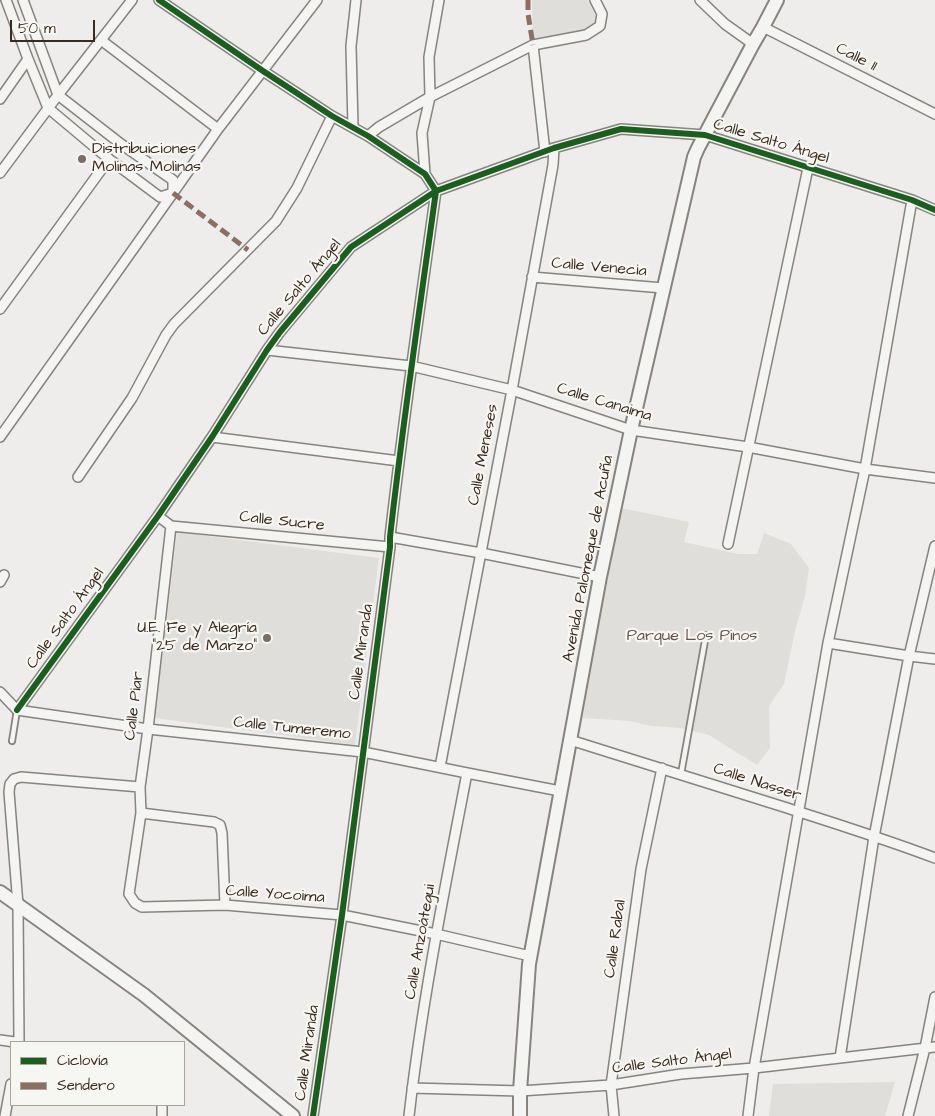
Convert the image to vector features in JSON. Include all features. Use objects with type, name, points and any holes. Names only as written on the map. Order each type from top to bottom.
[{"type":"street","points":[[0,4],[5,0],[48,108],[109,159],[160,196],[173,193]]},
{"type":"street","points":[[23,0],[58,95],[121,144],[173,180],[173,193]]},
{"type":"street","points":[[0,173],[132,0]]},
{"type":"street","points":[[159,0],[263,72],[332,116],[368,136],[425,174],[436,191]]},
{"type":"street","points":[[0,437],[218,129],[317,0]]},
{"type":"street","points":[[352,127],[351,46],[356,0]]},
{"type":"street","points":[[425,174],[422,133],[430,97],[429,57],[439,0]]},
{"type":"street","points":[[368,136],[379,127],[430,97],[533,45],[586,35],[600,26],[602,14],[595,0]]},
{"type":"street","points":[[700,0],[725,24],[753,44]]},
{"type":"street","name":"Avenida Palomeque de Acuña","points":[[520,1116],[528,964],[600,577],[663,288],[694,157],[777,0]]},
{"type":"street","name":"Calle 11","points":[[763,27],[935,114]]},
{"type":"street","points":[[101,40],[218,129]]},
{"type":"street","points":[[533,45],[546,152]]},
{"type":"street","points":[[0,99],[28,59]]},
{"type":"street","points":[[78,477],[132,398],[174,324],[276,221],[297,188],[332,116]]},
{"type":"street","name":"Calle Salto Ángel","points":[[18,710],[158,516],[280,332],[351,247],[436,191],[554,148],[621,129],[705,136],[912,200],[935,210]]},
{"type":"street","name":"Calle Meneses","points":[[440,767],[512,390],[553,165],[554,148]]},
{"type":"street","points":[[0,309],[109,159]]},
{"type":"street","points":[[728,544],[808,168]]},
{"type":"street","name":"Calle Miranda","points":[[313,1116],[342,915],[390,547],[411,366],[436,191]]},
{"type":"street","points":[[748,1116],[754,1068],[828,643],[865,469],[912,200]]},
{"type":"street","name":"Calle Venecia","points":[[532,278],[663,288]]},
{"type":"street","name":"Calle Canaima","points":[[267,350],[411,366],[512,390],[631,430],[748,447],[865,469],[935,478]]},
{"type":"street","points":[[212,437],[399,461]]},
{"type":"street","points":[[158,516],[171,526]]},
{"type":"street","name":"Calle Sucre","points":[[171,526],[390,547]]},
{"type":"street","name":"Calle Piar","points":[[135,902],[129,894],[141,813],[140,787],[171,526]]},
{"type":"street","points":[[390,537],[600,577]]},
{"type":"street","points":[[840,1058],[874,837],[909,656],[935,546]]},
{"type":"street","points":[[828,643],[935,659]]},
{"type":"street","points":[[0,692],[18,710]]},
{"type":"street","name":"Calle Tumeremo","points":[[18,710],[148,729],[363,752],[560,791]]},
{"type":"street","name":"Calle Nasser","points":[[570,740],[681,774],[935,858]]},
{"type":"street","name":"Calle Rabal","points":[[614,1116],[611,1085],[641,869],[662,768]]},
{"type":"street","name":"Calle Anzoátegui","points":[[409,1116],[436,934],[467,774]]},
{"type":"street","points":[[19,1041],[18,905],[9,792],[10,784],[17,777],[21,777],[140,787]]},
{"type":"street","points":[[141,813],[214,822],[220,825],[225,905]]},
{"type":"street","points":[[0,892],[144,995],[292,1116]]},
{"type":"street","name":"Calle Yocoima","points":[[135,902],[142,907],[225,905],[342,915],[530,956]]},
{"type":"street","points":[[908,1116],[930,1048],[935,998]]},
{"type":"street","name":"Calle Salto Ángel","points":[[412,1088],[520,1091],[611,1085],[681,1074],[754,1068],[930,1048]]},
{"type":"street","points":[[5,1116],[10,1089]]},
{"type":"lane","points":[[681,774],[706,635]]},
{"type":"lane","points":[[12,741],[18,710]]},
{"type":"shaded area","points":[[532,0],[588,0],[600,26],[586,35],[533,45]]},
{"type":"shaded area","name":"Parque Los Pinos","points":[[621,508],[689,522],[684,542],[738,554],[757,554],[764,533],[791,544],[809,568],[805,596],[795,631],[784,684],[769,706],[770,748],[757,765],[709,735],[681,728],[651,726],[630,721],[583,718]]},
{"type":"shaded area","name":"U.E. Fe y Alegría \"25 de Marzo\"","points":[[177,532],[379,558],[355,745],[155,718]]},
{"type":"shaded area","points":[[895,1082],[885,1116],[769,1116],[773,1084]]},
{"type":"marked path","points":[[528,0],[528,14],[533,45]]},
{"type":"marked path","points":[[173,193],[248,250]]},
{"type":"cycle path","points":[[159,0],[263,71],[425,174],[436,191],[400,450],[390,547],[342,915],[313,1116]]},
{"type":"cycle path","points":[[17,710],[158,516],[280,332],[351,247],[436,191],[554,148],[621,129],[705,135],[912,200],[935,210]]},
{"type":"place","name":"Distribuiciones Molinas Molinas","points":[[82,159]]},
{"type":"place","name":"U.E. Fe y Alegría \"25 de Marzo\"","points":[[267,638]]}]
